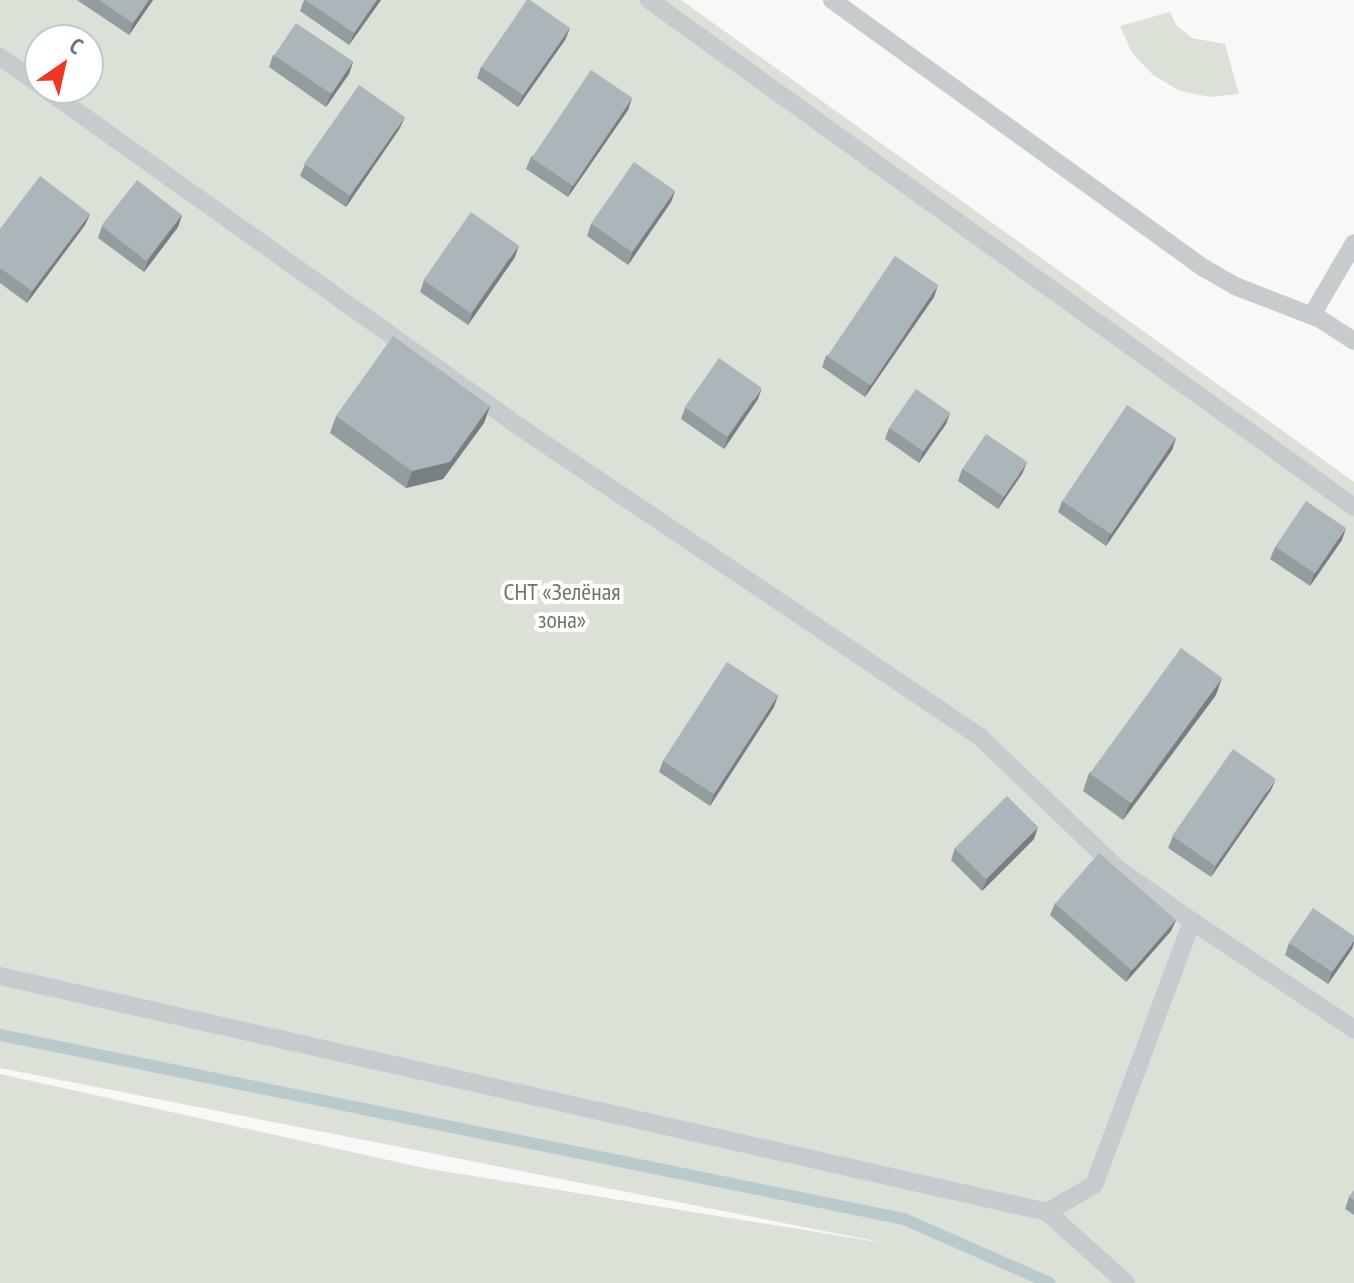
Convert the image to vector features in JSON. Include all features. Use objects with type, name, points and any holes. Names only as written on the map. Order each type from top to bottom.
[{"type":"lane","points":[[649,0],[1354,507]]},
{"type":"lane","points":[[832,0],[1204,268],[1235,286],[1312,315],[1354,341]]},
{"type":"lane","points":[[0,57],[24,74]]},
{"type":"lane","points":[[66,104],[517,425],[979,736],[1117,868],[1354,1029]]},
{"type":"lane","points":[[1312,315],[1354,243]]},
{"type":"lane","points":[[1047,1212],[1094,1185],[1192,921]]},
{"type":"lane","points":[[0,976],[1047,1212],[1126,1283]]},
{"type":"green space","name":"СНТ «Зелёная зона»","points":[[0,0],[681,0],[1354,482],[1354,1283],[0,1283],[0,1074],[424,1168],[890,1244],[0,1068]]},
{"type":"green space","points":[[1170,12],[1177,26],[1192,38],[1225,44],[1239,94],[1210,97],[1180,91],[1153,75],[1132,53],[1120,26]]},
{"type":"building","points":[[99,0],[149,0],[133,23]]},
{"type":"building","points":[[305,0],[377,0],[354,33]]},
{"type":"building","points":[[527,0],[570,28],[523,95],[481,67]]},
{"type":"building","points":[[296,23],[353,62],[331,94],[274,55]]},
{"type":"building","points":[[591,70],[632,98],[573,186],[532,158]]},
{"type":"building","points":[[359,85],[405,117],[350,196],[304,164]]},
{"type":"building","points":[[634,162],[675,191],[632,252],[591,223]]},
{"type":"building","points":[[40,176],[90,214],[32,291],[0,268],[0,229]]},
{"type":"building","points":[[137,180],[182,215],[146,261],[101,226]]},
{"type":"building","points":[[471,212],[519,245],[471,313],[423,280]]},
{"type":"building","points":[[895,256],[938,285],[870,385],[827,356]]},
{"type":"building","points":[[393,336],[490,406],[450,462],[412,471],[336,416]]},
{"type":"building","points":[[719,358],[762,388],[727,437],[685,407]]},
{"type":"building","points":[[916,389],[950,413],[923,452],[889,428]]},
{"type":"building","points":[[1127,405],[1176,438],[1111,534],[1062,501]]},
{"type":"building","points":[[986,434],[1027,462],[1004,497],[963,469]]},
{"type":"building","points":[[1306,501],[1346,528],[1315,573],[1275,547]]},
{"type":"building","points":[[1181,648],[1222,678],[1131,803],[1090,773]]},
{"type":"building","points":[[727,662],[778,695],[714,794],[663,761]]},
{"type":"building","points":[[1233,749],[1276,779],[1215,866],[1172,836]]},
{"type":"building","points":[[1007,796],[1038,827],[986,879],[955,848]]},
{"type":"building","points":[[1099,853],[1176,920],[1132,970],[1055,904]]},
{"type":"building","points":[[1313,908],[1354,936],[1354,941],[1332,972],[1289,943]]},
{"type":"waterway","points":[[0,1035],[904,1219],[1050,1283]]}]
